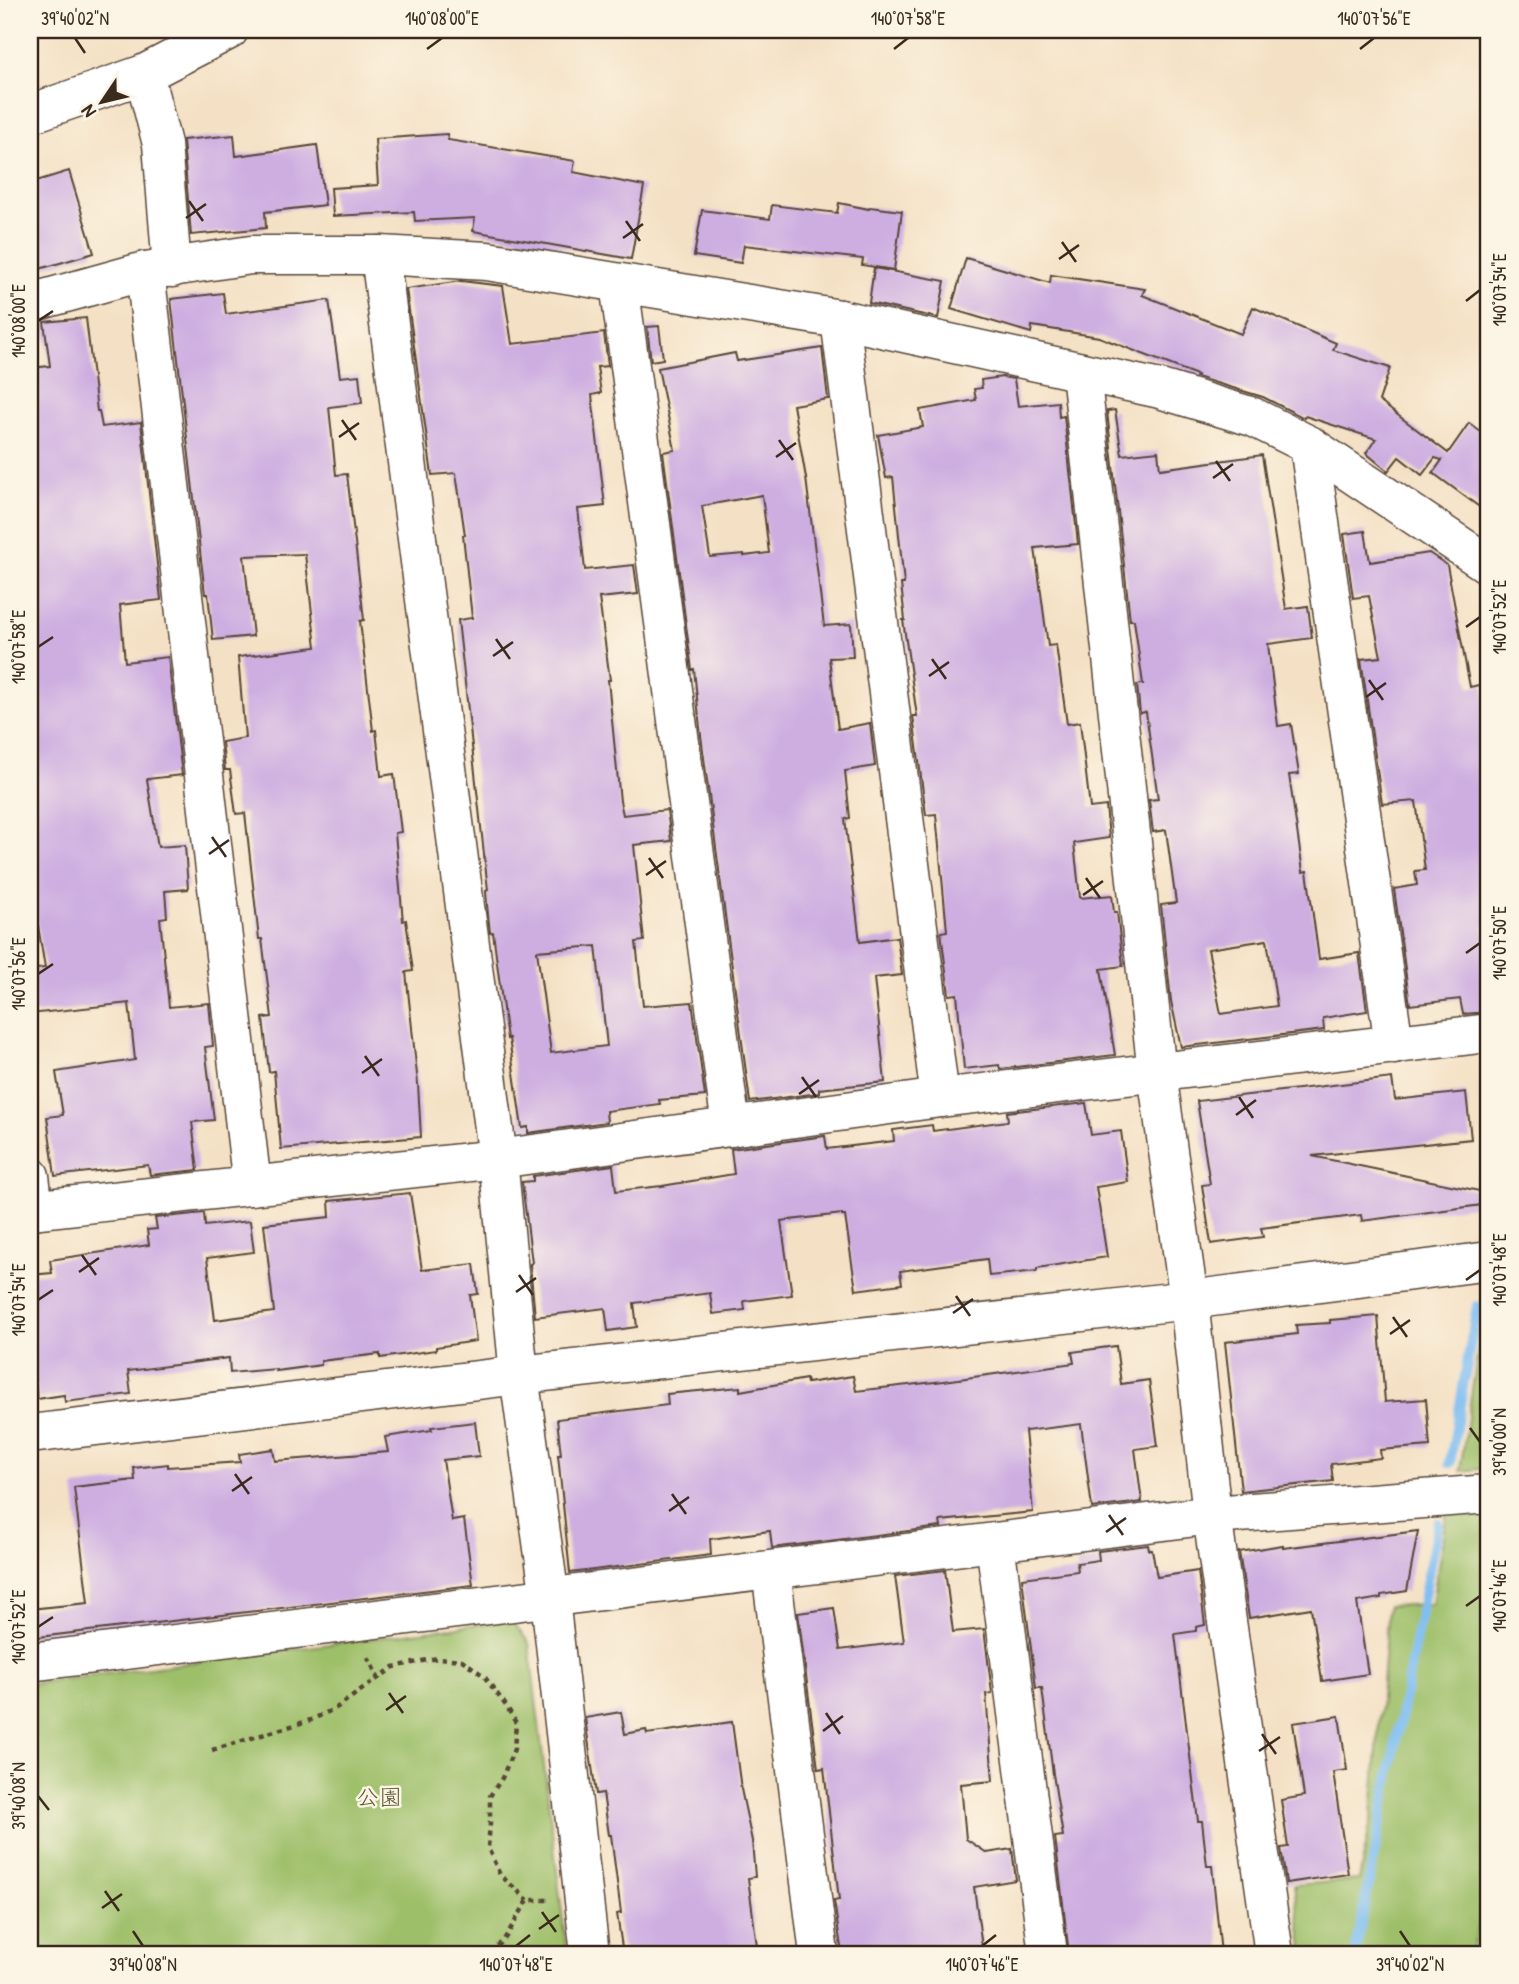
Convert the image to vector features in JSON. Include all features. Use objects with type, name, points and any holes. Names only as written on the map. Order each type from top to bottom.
[{"type":"street","points":[[30,114],[144,74],[229,30]]},
{"type":"street","points":[[144,74],[162,144],[159,269],[252,1186]]},
{"type":"street","points":[[30,303],[159,269],[251,255],[380,255],[487,261],[841,319],[1160,389],[1253,417],[1309,445],[1489,565]]},
{"type":"street","points":[[380,255],[498,1160],[519,1375],[550,1598],[590,1954]]},
{"type":"street","points":[[619,283],[731,1127]]},
{"type":"street","points":[[841,319],[940,1098]]},
{"type":"street","points":[[1081,372],[1157,1073],[1189,1300],[1212,1515],[1274,1954]]},
{"type":"street","points":[[1309,445],[1394,1045]]},
{"type":"street","points":[[31,1199],[252,1186],[498,1160],[940,1098],[1489,1033]]},
{"type":"street","points":[[30,1434],[519,1375],[1189,1300],[1489,1261]]},
{"type":"street","points":[[30,1662],[1212,1515],[1489,1494]]},
{"type":"street","points":[[995,1542],[1048,1954]]},
{"type":"street","points":[[771,1570],[819,1954]]},
{"type":"path","points":[[212,1750],[311,1720],[336,1708],[394,1667],[437,1658],[462,1660],[484,1675],[508,1707],[516,1723],[514,1749],[502,1778],[490,1796],[488,1848],[500,1875],[528,1900],[584,1898]]},
{"type":"path","points":[[491,1954],[505,1938],[528,1900]]},
{"type":"green space","points":[[1489,1163],[1489,1238],[1477,1238]]},
{"type":"green space","points":[[1489,1289],[1489,1468],[1460,1471],[1487,1290]]},
{"type":"green space","points":[[1489,1507],[1489,1869],[1472,1954],[1304,1954],[1294,1885],[1359,1880],[1372,1815],[1388,1606],[1432,1604],[1447,1512]]},
{"type":"green space","name":"公園","points":[[511,1620],[529,1643],[567,1954],[30,1954],[30,1684]]},
{"type":"building","points":[[447,134],[448,140],[575,161],[573,172],[644,186],[631,259],[473,231],[475,218],[415,221],[414,212],[333,216],[331,188],[378,185],[375,139]]},
{"type":"building","points":[[234,135],[236,156],[317,145],[325,205],[265,212],[266,228],[191,235],[183,140]]},
{"type":"building","points":[[69,171],[94,253],[36,270],[30,249],[30,183]]},
{"type":"building","points":[[839,203],[869,209],[902,211],[894,270],[862,265],[863,259],[744,245],[741,263],[694,256],[702,210],[770,219],[772,205],[837,213]]},
{"type":"building","points":[[966,258],[1050,283],[1051,275],[1145,289],[1142,295],[1241,334],[1253,307],[1336,343],[1333,350],[1390,368],[1379,401],[1448,453],[1469,423],[1489,438],[1489,514],[1433,473],[1442,460],[1435,458],[1422,475],[1399,457],[1388,471],[1366,453],[1376,439],[1305,416],[1304,418],[1263,397],[1196,377],[1197,375],[1099,337],[1032,326],[1031,333],[951,309]]},
{"type":"building","points":[[874,268],[945,281],[938,318],[869,303]]},
{"type":"building","points":[[461,281],[503,286],[512,344],[604,333],[608,366],[597,367],[601,393],[592,395],[605,506],[578,509],[585,570],[634,565],[638,594],[599,598],[623,815],[667,810],[671,841],[634,845],[644,941],[636,942],[643,1006],[692,1002],[705,1096],[659,1100],[660,1104],[606,1111],[607,1122],[528,1133],[528,1127],[522,1128],[493,932],[490,933],[488,890],[458,620],[472,618],[465,535],[456,473],[432,475],[406,289]],"holes":[[[596,946],[607,1046],[551,1053],[537,951]]]},
{"type":"building","points":[[223,293],[226,314],[329,300],[340,377],[359,375],[362,403],[329,407],[336,475],[347,474],[364,620],[360,621],[373,731],[376,730],[381,776],[394,774],[401,832],[395,833],[403,921],[406,920],[413,971],[406,972],[421,1137],[281,1149],[274,1071],[269,1072],[263,1018],[272,1017],[262,939],[259,939],[245,813],[236,814],[230,770],[225,770],[222,742],[245,738],[238,657],[316,647],[305,554],[244,556],[253,636],[213,640],[208,594],[205,594],[171,299]]},
{"type":"building","points":[[86,318],[97,411],[102,427],[141,422],[161,600],[120,605],[125,662],[168,657],[182,775],[147,779],[158,847],[185,845],[188,889],[165,891],[167,917],[160,918],[169,1007],[209,1003],[213,1046],[205,1047],[214,1120],[192,1122],[198,1170],[150,1175],[148,1165],[55,1176],[47,1117],[63,1115],[56,1072],[135,1060],[129,1003],[30,1014],[30,970],[45,968],[30,878],[30,368],[50,366],[44,322]]},
{"type":"building","points":[[659,326],[663,359],[651,361],[647,327]]},
{"type":"building","points":[[822,348],[828,399],[793,405],[806,478],[824,626],[851,624],[853,657],[829,658],[838,729],[870,723],[875,766],[845,771],[850,818],[845,819],[860,942],[897,937],[902,975],[874,978],[885,1082],[819,1089],[819,1093],[750,1102],[663,452],[675,450],[658,368],[735,353],[737,361]],"holes":[[[762,495],[769,553],[710,557],[702,506]]]},
{"type":"building","points":[[1002,377],[1014,379],[1018,406],[1058,402],[1059,417],[1064,416],[1078,544],[1035,548],[1048,646],[1056,645],[1067,724],[1080,722],[1090,808],[1106,806],[1109,838],[1074,843],[1080,898],[1112,895],[1114,912],[1117,912],[1123,966],[1101,969],[1115,1055],[1000,1069],[999,1065],[964,1069],[957,994],[949,995],[941,932],[947,931],[936,814],[926,815],[913,716],[917,716],[903,620],[901,584],[904,584],[893,477],[886,478],[878,435],[923,427],[920,410],[976,400],[974,389],[982,388],[981,380]]},
{"type":"building","points":[[1115,410],[1122,455],[1158,451],[1160,469],[1262,455],[1286,609],[1308,606],[1312,638],[1268,644],[1278,726],[1291,724],[1299,774],[1289,775],[1303,872],[1307,871],[1319,959],[1359,953],[1367,1011],[1323,1018],[1324,1030],[1181,1047],[1171,1001],[1161,905],[1176,903],[1166,830],[1153,832],[1149,800],[1158,799],[1146,712],[1140,713],[1137,685],[1143,684],[1134,620],[1130,620],[1107,411]],"holes":[[[1267,940],[1277,1006],[1221,1014],[1208,949]]]},
{"type":"building","points":[[1365,531],[1370,562],[1429,553],[1447,565],[1470,687],[1483,684],[1489,715],[1489,926],[1483,926],[1489,959],[1489,1012],[1463,1014],[1460,999],[1410,1005],[1394,889],[1417,885],[1415,871],[1425,870],[1416,801],[1382,804],[1361,659],[1381,657],[1369,596],[1353,598],[1344,534]]},
{"type":"building","points":[[1392,1078],[1395,1100],[1466,1092],[1471,1139],[1312,1156],[1489,1193],[1489,1204],[1362,1221],[1361,1215],[1261,1228],[1263,1237],[1211,1244],[1202,1185],[1210,1184],[1197,1101]]},
{"type":"building","points":[[1086,1103],[1091,1135],[1121,1131],[1128,1182],[1096,1187],[1107,1257],[1037,1268],[1037,1271],[989,1276],[987,1259],[900,1271],[902,1284],[856,1290],[845,1216],[842,1214],[781,1221],[792,1295],[744,1301],[745,1310],[713,1314],[710,1293],[634,1303],[637,1327],[608,1331],[605,1308],[535,1317],[532,1263],[522,1182],[533,1181],[533,1176],[613,1165],[616,1191],[662,1186],[734,1174],[731,1149],[825,1136],[827,1149],[894,1141],[893,1130],[932,1125],[933,1131],[1008,1121],[1007,1112]]},
{"type":"building","points":[[410,1193],[422,1270],[474,1264],[478,1294],[470,1295],[476,1341],[380,1358],[380,1354],[321,1361],[321,1365],[276,1371],[230,1373],[229,1358],[128,1371],[131,1394],[65,1402],[64,1395],[37,1399],[30,1349],[30,1275],[52,1273],[50,1260],[149,1245],[147,1230],[157,1229],[155,1218],[204,1213],[205,1226],[250,1221],[254,1252],[207,1258],[215,1320],[274,1312],[264,1224],[330,1217],[329,1201]]},
{"type":"building","points":[[1378,1316],[1385,1402],[1426,1399],[1430,1446],[1380,1450],[1381,1458],[1331,1464],[1333,1481],[1241,1491],[1225,1342],[1297,1334],[1296,1325]]},
{"type":"building","points":[[1116,1346],[1121,1384],[1149,1380],[1158,1446],[1135,1449],[1142,1502],[1092,1508],[1081,1424],[1025,1431],[1033,1512],[940,1521],[941,1527],[772,1548],[770,1531],[710,1539],[711,1555],[570,1573],[557,1419],[668,1405],[667,1394],[740,1387],[740,1391],[806,1379],[807,1383],[853,1376],[856,1391],[944,1381],[1074,1363],[1072,1352]]},
{"type":"building","points":[[475,1422],[479,1456],[443,1460],[452,1521],[464,1519],[473,1585],[30,1638],[30,1609],[88,1603],[74,1487],[135,1480],[134,1468],[240,1462],[239,1454],[273,1449],[275,1461],[388,1452],[385,1437],[432,1430],[431,1427]]},
{"type":"building","points":[[1418,1531],[1407,1591],[1357,1602],[1368,1674],[1322,1681],[1311,1608],[1249,1618],[1239,1552]]},
{"type":"building","points":[[1148,1545],[1149,1550],[1152,1550],[1157,1577],[1198,1571],[1205,1625],[1196,1627],[1196,1631],[1175,1634],[1198,1821],[1202,1821],[1207,1866],[1212,1866],[1221,1954],[1069,1954],[1055,1837],[1063,1836],[1042,1688],[1036,1688],[1022,1578],[1078,1571],[1077,1563],[1099,1560],[1098,1551]]},
{"type":"building","points":[[945,1570],[953,1632],[984,1629],[992,1693],[986,1694],[993,1781],[961,1784],[966,1839],[987,1853],[1012,1849],[1016,1880],[974,1887],[983,1954],[842,1954],[834,1901],[839,1900],[824,1768],[818,1769],[798,1613],[834,1608],[840,1650],[904,1642],[895,1576]]},
{"type":"building","points":[[621,1712],[625,1734],[646,1730],[647,1734],[732,1722],[741,1789],[752,1841],[755,1877],[748,1878],[758,1954],[623,1954],[617,1914],[621,1913],[611,1835],[603,1793],[596,1794],[585,1718]]},
{"type":"building","points":[[1339,1716],[1347,1770],[1333,1772],[1348,1874],[1286,1883],[1281,1848],[1288,1847],[1281,1800],[1304,1796],[1293,1723]]},
{"type":"waterway","points":[[1450,1463],[1477,1306]]},
{"type":"waterway","points":[[1355,1954],[1438,1523]]}]
